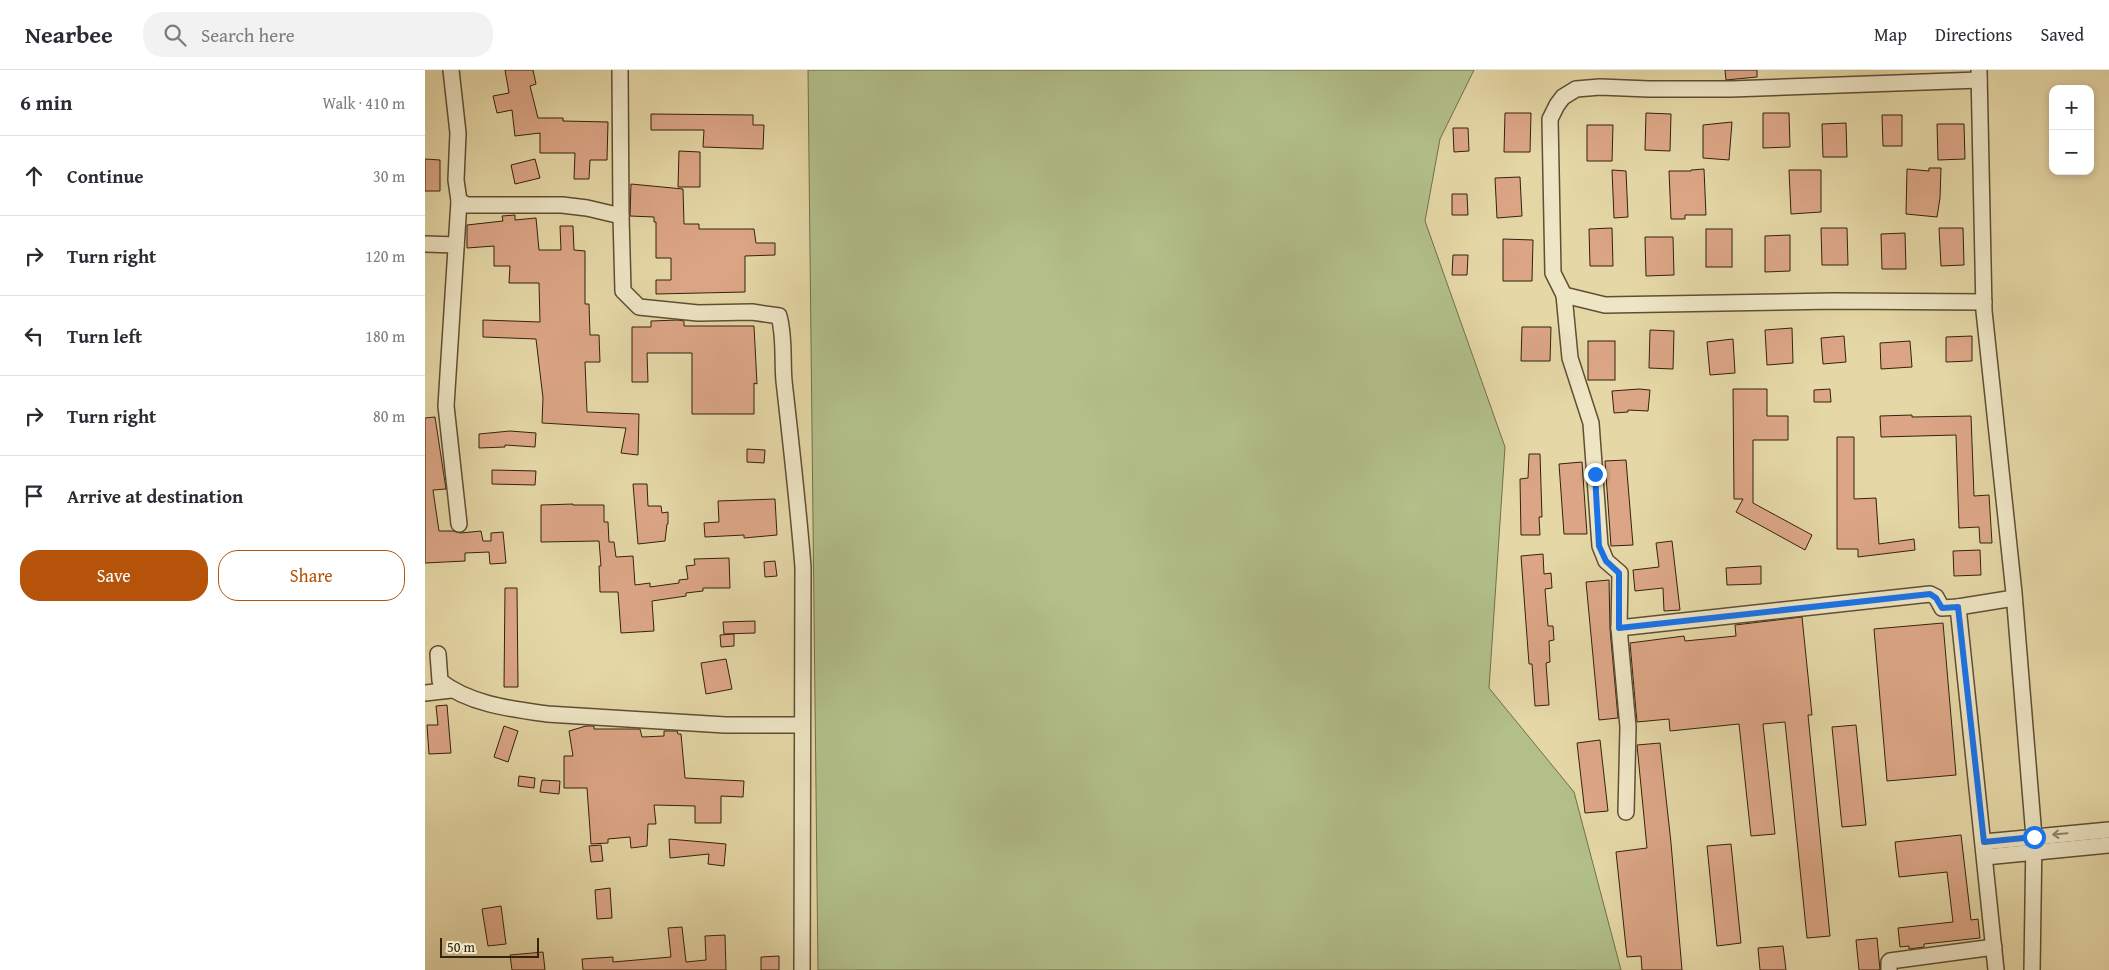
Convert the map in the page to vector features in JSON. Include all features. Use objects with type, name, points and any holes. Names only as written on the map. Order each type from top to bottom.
[{"type":"street","points":[[451,70],[458,133],[456,180],[459,201],[446,406],[459,524]]},
{"type":"street","points":[[620,70],[623,291],[639,307],[698,312],[752,312],[779,316],[783,332],[783,371],[799,510],[803,567],[802,970]]},
{"type":"street","points":[[1626,812],[1629,727],[1619,628],[1619,573],[1606,561],[1599,546],[1591,423],[1571,358],[1564,295],[1553,273],[1551,119],[1557,105],[1563,97],[1577,90],[1600,87],[1649,90],[1731,89],[1979,75],[1984,302],[2014,598],[2035,852],[2032,970]]},
{"type":"street","points":[[459,201],[467,205],[562,205],[587,208],[621,216]]},
{"type":"street","points":[[425,244],[456,245]]},
{"type":"street","points":[[1564,295],[1605,305],[1834,301],[1984,302]]},
{"type":"street","points":[[1619,628],[1930,594],[1936,598],[1942,608],[2014,598]]},
{"type":"street","points":[[1958,607],[1985,849],[1996,970]]},
{"type":"street","points":[[438,654],[440,681],[451,690],[465,697],[547,714],[725,724],[802,725]]},
{"type":"street","points":[[425,693],[451,690]]},
{"type":"street","points":[[1985,849],[2034,837],[2109,830]]},
{"type":"street","points":[[1985,849],[2035,852],[2109,845]]},
{"type":"street","points":[[1889,970],[1890,961],[1994,947]]},
{"type":"green space","points":[[808,70],[1474,70],[1440,139],[1425,221],[1505,447],[1489,688],[1574,792],[1621,970],[818,970]]},
{"type":"building","points":[[505,70],[533,70],[536,84],[530,86],[538,118],[563,118],[563,121],[608,122],[607,160],[590,160],[589,179],[574,179],[575,153],[540,153],[540,133],[515,136],[512,110],[497,113],[493,96],[509,93]]},
{"type":"building","points":[[1725,70],[1757,70],[1757,77],[1726,80]]},
{"type":"building","points":[[1505,113],[1531,113],[1530,152],[1504,152]]},
{"type":"building","points":[[1646,113],[1671,114],[1670,151],[1645,150]]},
{"type":"building","points":[[1763,113],[1789,113],[1790,147],[1763,148]]},
{"type":"building","points":[[651,114],[753,115],[753,125],[764,125],[763,149],[703,147],[704,130],[651,130]]},
{"type":"building","points":[[1882,115],[1902,115],[1902,146],[1883,146]]},
{"type":"building","points":[[1732,122],[1729,160],[1703,158],[1703,125]]},
{"type":"building","points":[[1846,123],[1847,157],[1823,157],[1822,124]]},
{"type":"building","points":[[1937,124],[1964,124],[1965,159],[1938,160]]},
{"type":"building","points":[[1587,125],[1613,125],[1612,161],[1587,161]]},
{"type":"building","points":[[1453,128],[1468,128],[1469,151],[1454,152]]},
{"type":"building","points":[[679,151],[700,152],[700,187],[678,187]]},
{"type":"building","points":[[425,159],[440,160],[440,191],[425,191]]},
{"type":"building","points":[[535,159],[540,178],[515,184],[511,165]]},
{"type":"building","points":[[1929,168],[1941,168],[1937,217],[1906,214],[1907,169],[1929,171]]},
{"type":"building","points":[[1704,169],[1706,215],[1685,215],[1685,219],[1671,219],[1669,171]]},
{"type":"building","points":[[1612,170],[1626,171],[1628,217],[1614,218]]},
{"type":"building","points":[[1789,170],[1821,170],[1821,212],[1791,214]]},
{"type":"building","points":[[1520,177],[1522,216],[1497,218],[1495,178]]},
{"type":"building","points":[[631,184],[683,189],[684,224],[699,224],[699,229],[754,229],[756,243],[775,243],[775,255],[745,256],[745,292],[656,294],[656,280],[671,280],[671,258],[656,258],[656,222],[654,222],[654,217],[630,216]]},
{"type":"building","points":[[1452,194],[1467,194],[1468,215],[1452,215]]},
{"type":"building","points":[[515,215],[515,220],[536,218],[539,250],[561,250],[560,226],[573,226],[574,250],[585,251],[585,304],[589,304],[590,335],[599,335],[600,362],[585,362],[587,412],[639,414],[638,455],[621,453],[626,428],[542,423],[543,398],[536,339],[483,337],[483,320],[540,322],[539,283],[509,283],[510,266],[494,266],[494,246],[467,248],[467,225],[503,221],[502,216]]},
{"type":"building","points":[[1612,228],[1613,266],[1590,266],[1589,229]]},
{"type":"building","points":[[1821,228],[1847,228],[1848,265],[1822,265]]},
{"type":"building","points":[[1939,228],[1963,228],[1964,265],[1941,266]]},
{"type":"building","points":[[1706,229],[1732,229],[1732,267],[1706,267]]},
{"type":"building","points":[[1905,233],[1906,269],[1882,269],[1881,234]]},
{"type":"building","points":[[1790,235],[1790,271],[1765,272],[1765,236]]},
{"type":"building","points":[[1645,237],[1673,237],[1674,275],[1646,276]]},
{"type":"building","points":[[1503,239],[1533,240],[1532,281],[1503,281]]},
{"type":"building","points":[[1453,255],[1468,255],[1467,275],[1452,275]]},
{"type":"building","points":[[651,321],[684,321],[684,326],[754,326],[757,384],[754,383],[754,414],[692,414],[692,353],[647,353],[648,382],[632,382],[632,327],[651,327]]},
{"type":"building","points":[[1522,327],[1551,327],[1550,361],[1521,361]]},
{"type":"building","points":[[1792,328],[1793,363],[1767,365],[1765,330]]},
{"type":"building","points":[[1650,330],[1674,331],[1673,369],[1649,368]]},
{"type":"building","points":[[1844,336],[1846,362],[1823,364],[1821,338]]},
{"type":"building","points":[[1972,336],[1972,361],[1946,362],[1946,337]]},
{"type":"building","points":[[1733,339],[1735,373],[1710,375],[1707,342]]},
{"type":"building","points":[[1588,341],[1615,341],[1615,380],[1588,380]]},
{"type":"building","points":[[1910,341],[1912,367],[1881,369],[1880,343]]},
{"type":"building","points":[[1733,389],[1767,389],[1767,416],[1788,416],[1788,440],[1753,440],[1753,503],[1812,535],[1805,550],[1736,512],[1743,499],[1734,499]]},
{"type":"building","points":[[1830,389],[1831,402],[1814,402],[1814,390]]},
{"type":"building","points":[[1650,390],[1648,411],[1628,410],[1628,412],[1614,413],[1612,391]]},
{"type":"building","points":[[1912,415],[1912,417],[1971,416],[1974,496],[1989,495],[1992,543],[1980,543],[1979,527],[1959,528],[1956,435],[1881,437],[1880,416]]},
{"type":"building","points":[[435,417],[446,489],[433,490],[439,531],[460,533],[481,531],[483,541],[491,541],[491,533],[503,532],[506,563],[490,564],[489,552],[465,553],[465,561],[425,563],[425,418]]},
{"type":"building","points":[[510,431],[536,433],[535,447],[505,445],[505,447],[479,448],[479,434]]},
{"type":"building","points":[[1837,437],[1854,437],[1854,499],[1876,498],[1879,544],[1914,539],[1915,550],[1858,557],[1858,549],[1837,549]]},
{"type":"building","points":[[747,449],[765,450],[764,463],[747,462]]},
{"type":"building","points":[[1529,454],[1540,454],[1542,517],[1539,517],[1540,535],[1521,535],[1520,479],[1528,478]]},
{"type":"building","points":[[1626,460],[1633,545],[1611,546],[1605,461]]},
{"type":"building","points":[[1582,462],[1587,534],[1564,534],[1559,464]]},
{"type":"building","points":[[492,470],[536,471],[535,485],[492,484]]},
{"type":"building","points":[[633,484],[647,484],[648,506],[661,506],[662,513],[668,512],[665,541],[638,544]]},
{"type":"building","points":[[775,499],[777,535],[744,538],[744,535],[705,537],[704,523],[719,522],[718,501]]},
{"type":"building","points":[[541,505],[604,505],[604,522],[608,522],[609,542],[614,542],[616,557],[633,556],[635,585],[650,583],[650,587],[679,583],[679,580],[688,579],[686,566],[695,565],[694,559],[729,558],[730,588],[703,588],[703,591],[686,593],[686,596],[652,601],[654,631],[621,633],[618,592],[600,592],[599,566],[601,566],[599,541],[541,542]]},
{"type":"building","points":[[1672,541],[1680,610],[1664,611],[1663,588],[1635,591],[1633,570],[1659,567],[1656,543]]},
{"type":"building","points":[[1980,550],[1981,575],[1954,576],[1953,551]]},
{"type":"building","points":[[1543,554],[1544,574],[1551,573],[1552,588],[1545,589],[1548,626],[1553,626],[1554,640],[1549,641],[1550,662],[1546,663],[1549,705],[1535,706],[1532,664],[1529,664],[1521,556]]},
{"type":"building","points":[[775,561],[777,576],[765,577],[764,562]]},
{"type":"building","points":[[1761,566],[1761,584],[1727,585],[1726,568]]},
{"type":"building","points":[[1609,580],[1610,629],[1618,718],[1599,720],[1586,582]]},
{"type":"building","points":[[505,588],[517,588],[518,687],[504,687]]},
{"type":"building","points":[[1802,617],[1812,715],[1808,715],[1830,936],[1807,938],[1785,722],[1763,724],[1775,834],[1751,836],[1739,724],[1670,731],[1669,719],[1637,722],[1630,643],[1684,636],[1685,641],[1736,636],[1735,625]]},
{"type":"building","points":[[755,621],[755,633],[724,634],[723,622]]},
{"type":"building","points":[[1943,623],[1956,775],[1887,781],[1874,629]]},
{"type":"building","points":[[734,634],[734,646],[721,647],[720,635]]},
{"type":"building","points":[[726,659],[732,689],[706,694],[701,663]]},
{"type":"building","points":[[447,705],[451,753],[429,754],[427,725],[438,725],[436,706]]},
{"type":"building","points":[[1856,725],[1866,825],[1842,827],[1832,727]]},
{"type":"building","points":[[504,726],[518,731],[508,762],[494,757]]},
{"type":"building","points":[[586,726],[594,726],[594,729],[640,729],[642,737],[664,736],[664,731],[677,731],[678,734],[681,734],[685,778],[744,781],[743,797],[721,796],[721,823],[695,823],[695,806],[654,805],[656,824],[648,824],[647,846],[631,848],[630,837],[608,839],[608,843],[591,844],[587,788],[564,788],[564,756],[573,756],[569,731]]},
{"type":"building","points":[[1600,740],[1608,811],[1585,813],[1577,743]]},
{"type":"building","points":[[1660,743],[1682,970],[1642,970],[1641,956],[1627,957],[1616,852],[1647,848],[1637,745]]},
{"type":"building","points":[[519,776],[535,778],[534,788],[518,786]]},
{"type":"building","points":[[542,780],[560,781],[559,794],[540,792]]},
{"type":"building","points":[[1961,835],[1971,920],[1978,919],[1980,938],[1924,944],[1924,947],[1909,949],[1909,946],[1900,947],[1898,928],[1953,922],[1947,872],[1899,877],[1895,842]]},
{"type":"building","points":[[669,839],[726,844],[724,866],[708,864],[709,854],[670,858]]},
{"type":"building","points":[[1731,844],[1741,943],[1717,946],[1707,846]]},
{"type":"building","points":[[601,845],[603,861],[591,862],[589,846]]},
{"type":"building","points":[[610,888],[612,918],[597,919],[595,890]]},
{"type":"building","points":[[501,906],[506,944],[488,946],[482,909]]},
{"type":"building","points":[[682,927],[686,962],[706,960],[705,936],[725,935],[726,970],[583,970],[582,959],[613,957],[613,962],[671,957],[668,928]]},
{"type":"building","points":[[1877,938],[1880,970],[1859,970],[1856,940]]},
{"type":"building","points":[[1783,946],[1786,970],[1760,970],[1758,948]]},
{"type":"building","points":[[543,952],[545,970],[512,970],[510,955]]},
{"type":"building","points":[[779,956],[779,970],[761,970],[761,957]]},
{"type":"route","points":[[1595,474],[1599,546],[1606,561],[1619,573],[1621,596],[1619,628],[1930,594],[1936,598],[1942,608],[1958,607],[1984,842],[2034,837]]}]
